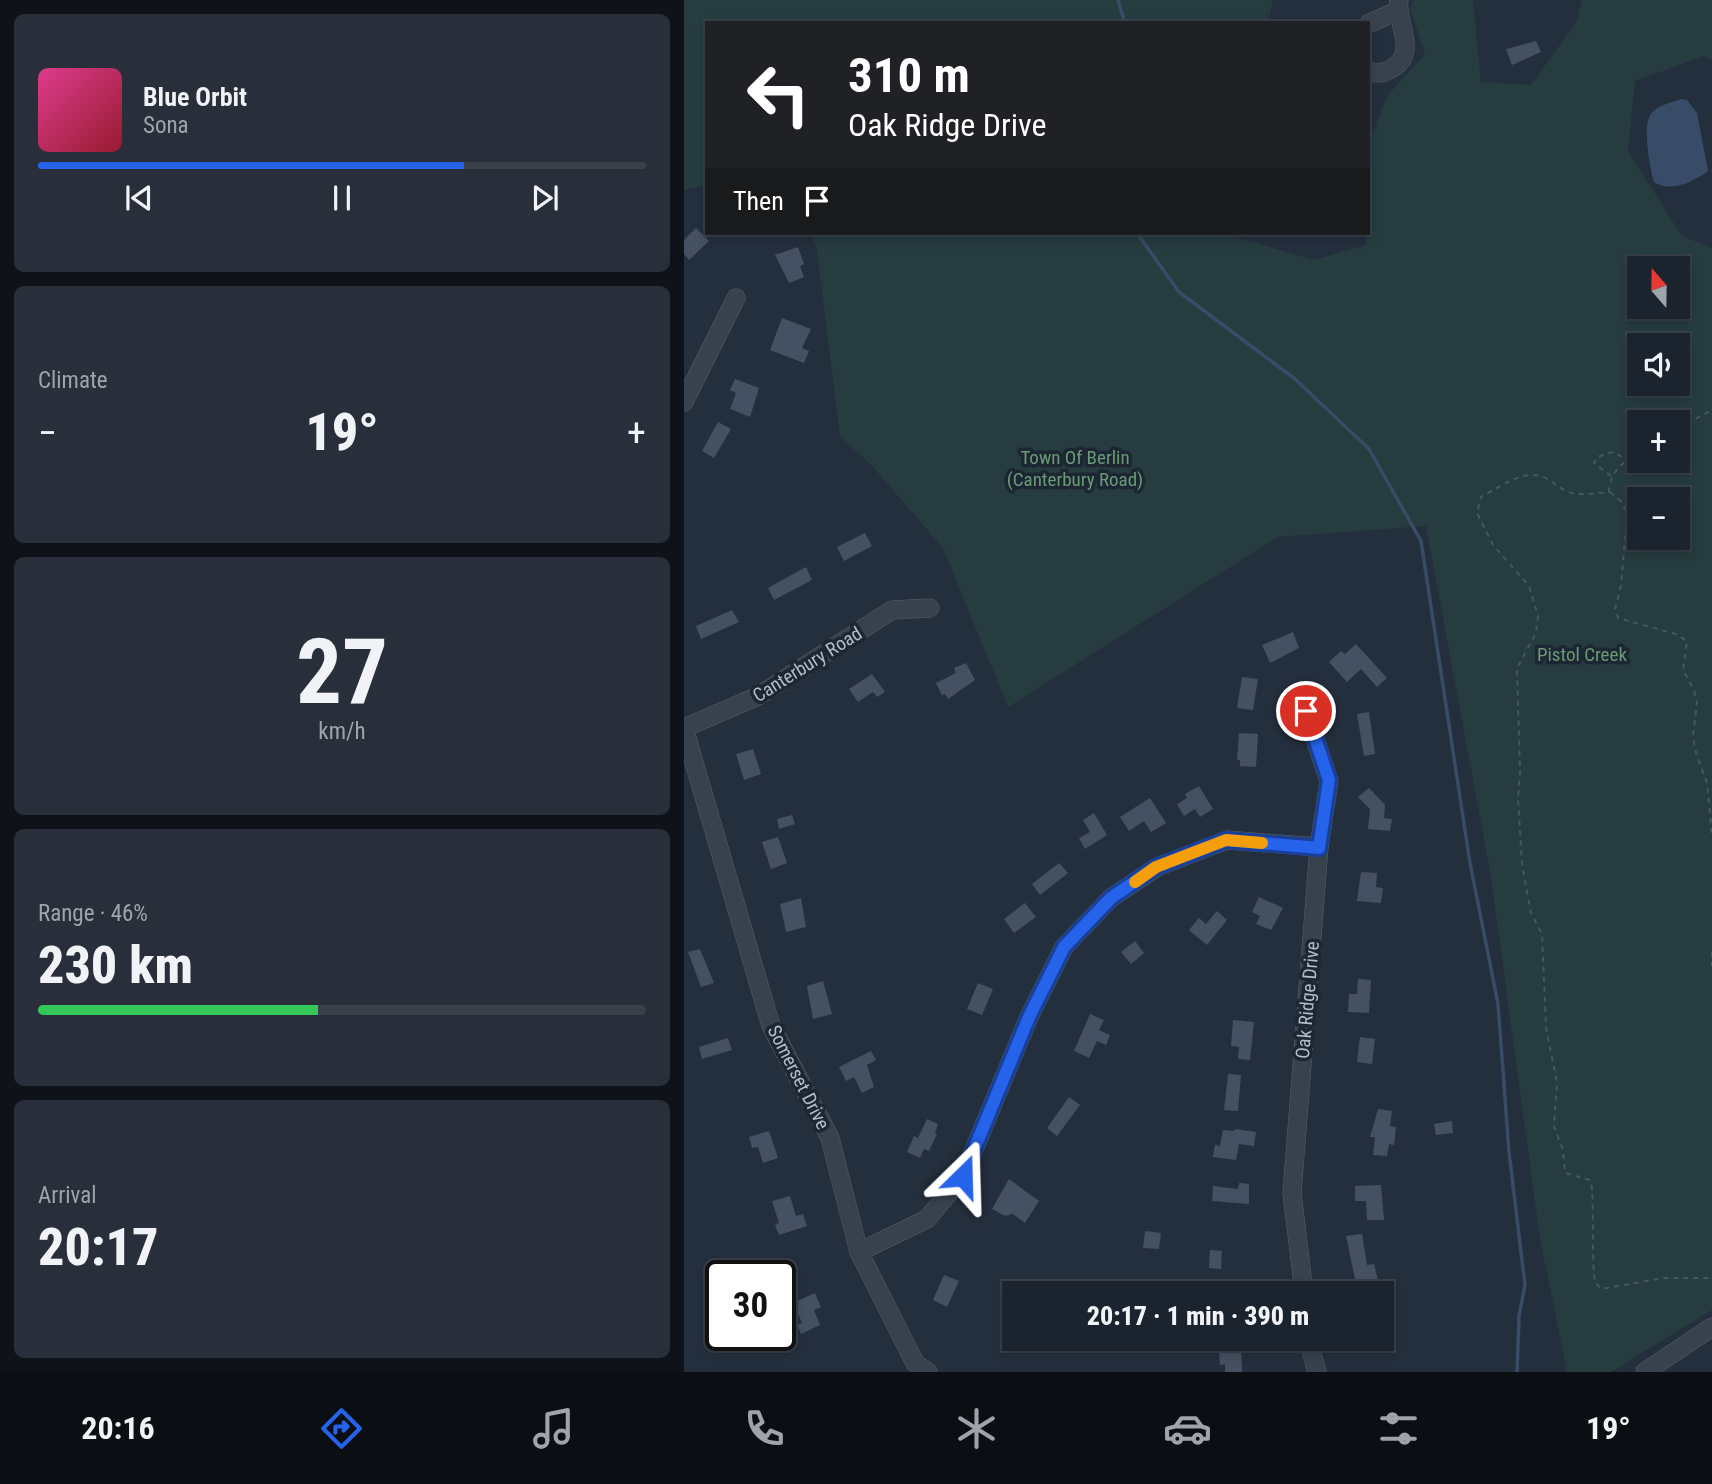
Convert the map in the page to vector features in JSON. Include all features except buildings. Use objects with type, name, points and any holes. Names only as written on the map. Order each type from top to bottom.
[{"type":"street","points":[[1370,23],[1398,5],[1406,38],[1403,56],[1397,66],[1379,74],[1370,72]]},
{"type":"street","points":[[684,402],[736,298]]},
{"type":"street","name":"Canterbury Road","points":[[684,728],[758,696],[892,610],[930,608]]},
{"type":"street","name":"Oak Ridge Drive","points":[[1303,1281],[1292,1193],[1319,848],[1329,780],[1306,711]]},
{"type":"street","name":"Somerset Drive","points":[[684,728],[771,1026],[830,1138],[858,1252],[915,1363],[928,1372]]},
{"type":"street","points":[[858,1252],[927,1219],[963,1176],[1029,1017],[1064,947],[1111,898],[1156,867],[1226,840],[1319,848]]},
{"type":"street","points":[[1645,1372],[1712,1327]]},
{"type":"street","points":[[1311,1351],[1317,1372]]},
{"type":"path","points":[[1690,422],[1712,410]]},
{"type":"path","points":[[1609,492],[1612,476],[1627,460],[1613,452],[1597,457],[1594,463],[1612,476]]},
{"type":"path","points":[[1712,835],[1707,783],[1696,753],[1694,736],[1697,703],[1694,690],[1683,670],[1687,642],[1679,635],[1623,621],[1615,609],[1621,586],[1627,516],[1623,503],[1609,492],[1581,495],[1566,491],[1544,477],[1532,475],[1519,478],[1481,497],[1477,508],[1493,545],[1529,586],[1538,615],[1536,633],[1517,668],[1520,771],[1518,799],[1522,820],[1522,865],[1529,901],[1542,934],[1546,1028],[1557,1082],[1554,1126],[1563,1150],[1565,1173],[1585,1177],[1594,1184],[1590,1221],[1592,1269],[1597,1287],[1606,1289],[1665,1279],[1712,1278]]},
{"type":"path","points":[[1712,952],[1712,967]]},
{"type":"green space","points":[[684,0],[1273,0],[1268,21],[705,21],[705,186],[684,190]]},
{"type":"green space","points":[[1413,0],[1473,0],[1481,82],[1531,85],[1577,21],[1582,0],[1712,0],[1712,60],[1704,56],[1635,81],[1628,151],[1682,236],[1712,248],[1712,1310],[1611,1372],[1567,1372],[1540,1239],[1491,877],[1426,526],[1278,537],[1008,707],[943,548],[873,467],[840,436],[817,249],[812,235],[1228,235],[1314,260],[1366,245],[1366,235],[1370,235],[1370,139],[1388,95],[1425,54],[1410,10]]},
{"type":"water","points":[[1681,99],[1687,100],[1697,113],[1708,171],[1682,185],[1661,185],[1654,182],[1651,167],[1648,120],[1657,108]]},
{"type":"waterway","points":[[1118,0],[1124,21]]},
{"type":"waterway","points":[[1138,235],[1179,292],[1295,379],[1369,449],[1421,541],[1470,863],[1498,1004],[1509,1152],[1525,1285],[1519,1316],[1517,1372]]},
{"type":"slow traffic","points":[[1135,882],[1156,867],[1226,840],[1262,843]]},
{"type":"route","points":[[963,1176],[1029,1017],[1064,947],[1111,898],[1156,867],[1226,840],[1319,848],[1329,780],[1306,711]]},
{"type":"park label","name":"Town Of Berlin (Canterbury Road)","points":[[1075,468]]},
{"type":"park label","name":"Pistol Creek","points":[[1582,654]]}]
